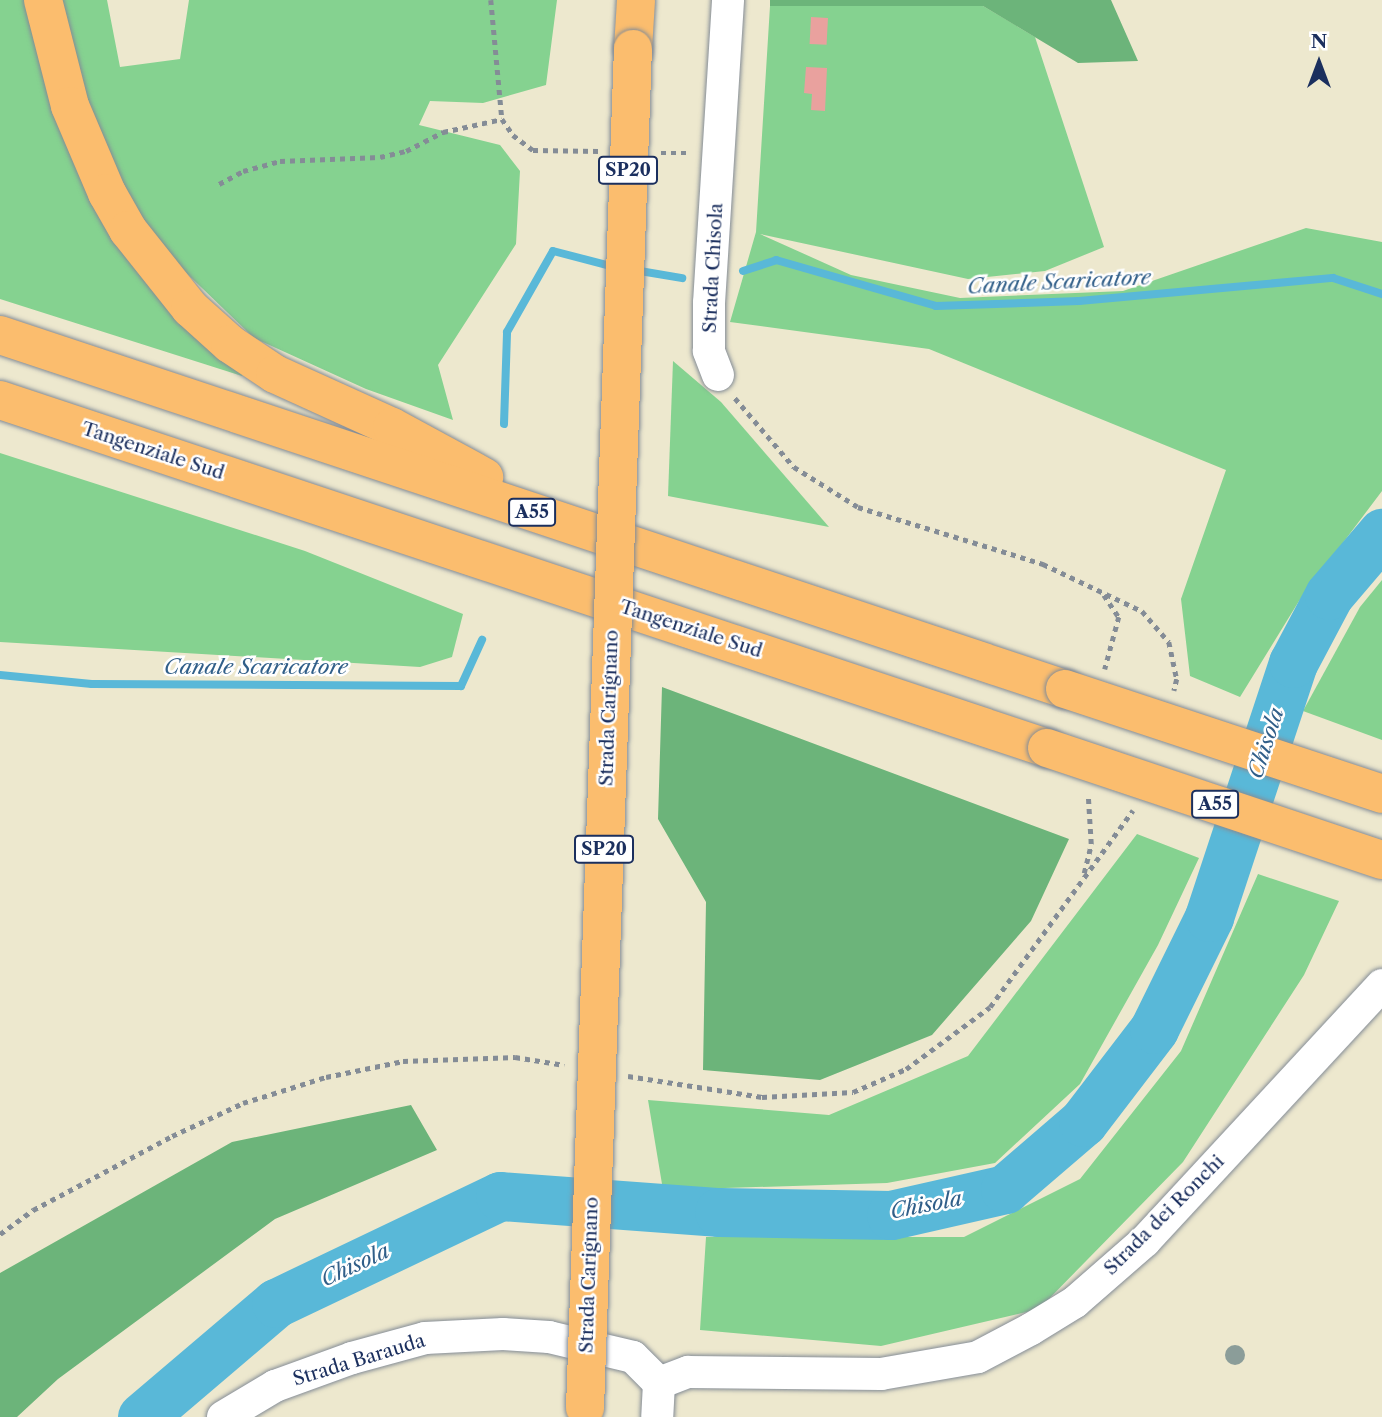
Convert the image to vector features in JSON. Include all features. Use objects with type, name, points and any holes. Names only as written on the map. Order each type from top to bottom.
[{"type":"main road","points":[[43,0],[69,106],[107,193],[128,230],[190,308],[230,344],[275,374],[392,427],[572,525]]},
{"type":"main road","name":"Strada Carignano","points":[[585,1412],[636,0]]},
{"type":"main road","name":"A55","points":[[0,335],[1382,794]]},
{"type":"main road","name":"Tangenziale Sud","points":[[0,400],[1382,860]]},
{"type":"street","name":"Strada Chisola","points":[[718,376],[709,351],[709,303],[728,0]]},
{"type":"street","name":"Strada dei Ronchi","points":[[659,1383],[688,1372],[881,1374],[978,1357],[1031,1329],[1074,1302],[1145,1241],[1382,985]]},
{"type":"street","name":"Strada Barauda","points":[[223,1417],[275,1385],[425,1338],[503,1334],[549,1337],[633,1357],[659,1383]]},
{"type":"street","points":[[657,1417],[659,1383]]},
{"type":"path","points":[[491,0],[502,119],[513,135],[533,150],[613,152]]},
{"type":"path","points":[[219,184],[243,171],[280,161],[380,157],[406,151],[443,132],[502,119]]},
{"type":"path","points":[[652,152],[720,153]]},
{"type":"path","points":[[718,376],[759,431],[794,467],[858,508],[1043,564],[1101,592],[1119,617],[1102,681]]},
{"type":"path","points":[[1083,877],[1091,844],[1088,790]]},
{"type":"green space","points":[[0,0],[30,0],[48,81],[245,369],[242,376],[0,299]]},
{"type":"green space","points":[[58,0],[107,0],[120,67],[180,59],[189,0],[557,0],[546,85],[483,103],[430,101],[419,125],[500,145],[520,171],[516,244],[438,365],[453,420],[366,389],[254,338],[177,264],[128,198],[85,105]]},
{"type":"green space","points":[[770,0],[1111,0],[1138,61],[1078,63],[983,6],[770,6]]},
{"type":"green space","points":[[770,6],[983,6],[1035,37],[1104,247],[1045,271],[968,279],[760,234],[851,275],[960,298],[1123,291],[1306,228],[1382,242],[1382,491],[1299,601],[1240,697],[1190,676],[1181,599],[1226,470],[929,349],[730,322],[756,232]]},
{"type":"green space","points":[[673,361],[721,402],[829,527],[668,496]]},
{"type":"green space","points":[[0,453],[305,551],[463,614],[452,657],[420,667],[0,642]]},
{"type":"green space","points":[[1382,580],[1382,740],[1303,711],[1360,607]]},
{"type":"green space","points":[[662,687],[1069,839],[1031,921],[932,1035],[820,1080],[703,1070],[706,902],[658,819]]},
{"type":"green space","points":[[1137,834],[1199,858],[1158,945],[1080,1084],[995,1163],[887,1183],[663,1190],[648,1100],[829,1115],[968,1056]]},
{"type":"green space","points":[[1258,874],[1339,901],[1304,975],[1183,1162],[1039,1309],[881,1346],[700,1330],[706,1237],[964,1237],[1080,1179],[1181,1051]]},
{"type":"green space","points":[[411,1105],[437,1150],[275,1219],[58,1379],[17,1417],[0,1417],[0,1273],[232,1142]]},
{"type":"building","points":[[811,17],[828,18],[827,45],[810,44]]},
{"type":"building","points":[[806,67],[827,68],[825,111],[811,110],[812,94],[804,93]]},
{"type":"waterway","name":"Canale Scaricatore","points":[[504,424],[507,332],[553,251],[614,267]]},
{"type":"waterway","name":"Canale Scaricatore","points":[[743,271],[776,260],[936,306],[1079,301],[1333,278],[1382,294]]},
{"type":"waterway","name":"Canale Scaricatore","points":[[634,270],[682,278]]},
{"type":"waterway","name":"Chisola","points":[[142,1417],[276,1303],[500,1196],[719,1212],[891,1215],[1005,1189],[1083,1122],[1154,1029],[1209,917],[1293,663],[1329,595],[1382,533]]},
{"type":"waterway","name":"Canale Scaricatore","points":[[0,675],[92,684],[461,686],[482,640]]}]
